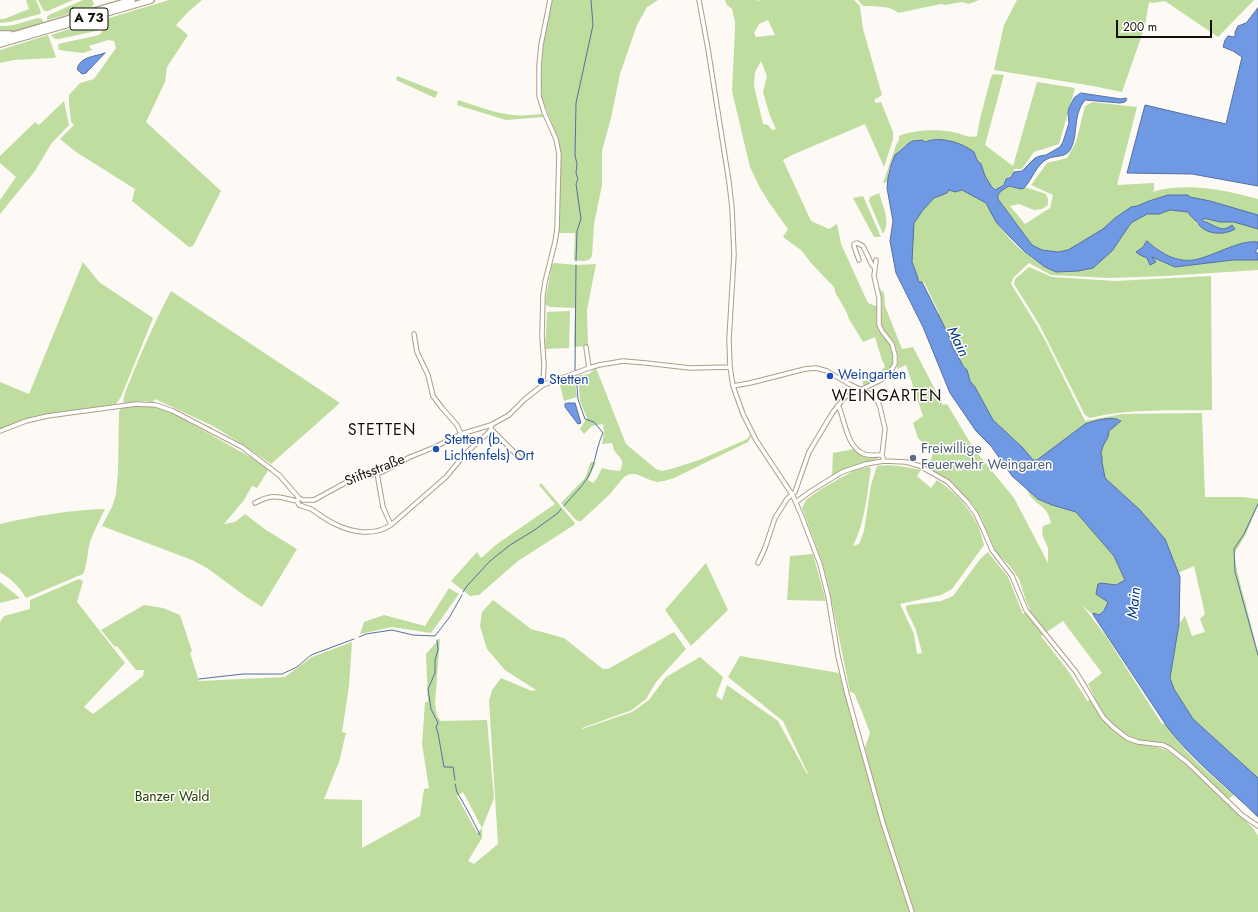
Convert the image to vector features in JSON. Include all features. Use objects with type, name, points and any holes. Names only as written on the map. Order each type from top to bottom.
[{"type":"highway","name":"A 73","points":[[0,39],[132,0]]},
{"type":"highway","name":"A 73","points":[[0,44],[150,0]]},
{"type":"highway","points":[[0,34],[15,35]]},
{"type":"street","points":[[543,385],[543,305],[545,282],[557,229],[559,154],[556,139],[544,112],[539,96],[541,44],[550,0]]},
{"type":"street","points":[[699,0],[729,182],[732,215],[734,255],[729,338],[730,367],[733,386],[743,414],[756,440],[796,502],[807,528],[824,577],[838,656],[847,694],[883,823],[912,912]]},
{"type":"street","points":[[859,260],[854,246],[854,244],[857,243],[863,246],[874,267]]},
{"type":"street","points":[[758,563],[766,548],[777,514],[786,498],[797,488],[813,445],[838,405],[845,397],[862,390],[886,376],[893,368],[896,360],[892,344],[879,325],[879,298],[874,276],[876,260]]},
{"type":"street","points":[[414,334],[417,352],[428,375],[433,396],[457,425],[461,434]]},
{"type":"street","points":[[586,346],[589,368]]},
{"type":"street","name":"Stiftsstraße","points":[[255,503],[271,496],[314,500],[345,483],[377,473],[461,434],[491,427],[509,415],[525,399],[543,385],[599,365],[628,361],[690,368],[730,367]]},
{"type":"street","points":[[733,386],[809,369],[822,369],[831,373],[876,398],[880,407],[885,429],[882,455],[884,460]]},
{"type":"street","points":[[0,431],[26,421],[47,416],[125,405],[148,404],[165,407],[242,447],[266,464],[280,475],[298,499],[299,505],[311,510],[335,525],[348,529],[370,532],[385,529],[391,525],[446,477],[491,427],[519,457]]},
{"type":"street","points":[[838,405],[847,432],[857,449],[867,455],[882,455]]},
{"type":"street","points":[[796,502],[829,479],[842,472],[884,460],[914,464],[941,478],[956,490],[976,514],[992,550],[1012,576],[1026,610],[1070,665],[1103,717],[1127,738],[1138,742],[1163,745],[1169,748],[1187,762],[1242,815],[1256,825]]},
{"type":"street","points":[[377,473],[383,507],[391,525]]},
{"type":"green space","points":[[26,0],[36,0],[41,12],[40,14],[10,22],[0,23],[0,19],[4,19],[29,9]]},
{"type":"green space","points":[[38,0],[73,0],[48,11],[44,11]]},
{"type":"green space","points":[[83,0],[92,0],[94,4],[92,7],[87,9],[47,20],[49,15]]},
{"type":"green space","points":[[169,0],[202,0],[176,25],[188,35],[167,67],[165,82],[146,122],[221,191],[193,246],[189,247],[132,201],[135,189],[76,152],[60,139],[74,125],[71,122],[69,95],[80,83],[94,79],[116,48],[114,41],[108,40],[89,46],[92,50],[83,53],[59,50],[58,44],[99,35],[103,29],[106,19]]},
{"type":"green space","points":[[551,0],[658,0],[647,7],[637,25],[620,74],[611,118],[602,151],[602,185],[594,224],[592,256],[588,260],[584,261],[574,260],[575,233],[558,233],[561,162],[560,147],[558,138],[543,101],[540,87],[544,37]]},
{"type":"green space","points":[[725,0],[758,0],[754,2],[760,0],[854,0],[860,6],[863,29],[882,95],[874,100],[876,103],[881,102],[893,132],[893,139],[884,167],[865,124],[783,160],[811,221],[829,229],[837,224],[841,244],[868,303],[878,307],[876,318],[877,326],[889,343],[894,359],[892,365],[884,375],[864,386],[862,382],[880,373],[885,366],[875,337],[863,342],[849,319],[834,287],[801,250],[783,237],[788,229],[760,188],[750,167],[732,91],[735,21],[732,9],[727,5]],"holes":[[[768,20],[775,35],[756,37],[754,33],[759,24]],[[761,61],[767,76],[763,92],[770,116],[776,129],[772,130],[768,125],[763,124],[754,86],[755,72]]]},
{"type":"green space","points":[[858,0],[979,0],[969,4],[962,2],[945,5],[941,4],[898,13],[895,10],[887,8],[863,6]]},
{"type":"green space","points":[[1017,0],[1254,0],[1218,37],[1165,1],[1153,3],[1149,2],[1145,26],[1122,92],[994,70],[1004,25]]},
{"type":"green space","points":[[38,18],[42,19],[43,22],[14,31],[0,31],[0,26],[15,25]]},
{"type":"green space","points":[[95,21],[100,23],[99,29],[96,31],[59,39],[55,39],[51,35]]},
{"type":"green space","points":[[48,35],[56,57],[14,60],[0,63],[0,50]]},
{"type":"green space","points":[[993,74],[1004,75],[985,145],[1013,166],[1037,82],[1075,88],[1059,144],[1034,152],[1022,169],[1014,169],[1012,175],[1005,180],[1004,184],[995,190],[985,176],[981,164],[977,160],[975,154],[971,150],[952,142],[928,140],[925,142],[923,140],[915,141],[901,149],[893,159],[889,171],[888,182],[883,183],[899,140],[899,136],[911,132],[933,130],[953,132],[971,137],[977,136],[980,119]]},
{"type":"green space","points":[[397,76],[438,92],[435,98],[396,80]]},
{"type":"green space","points":[[458,100],[499,113],[513,115],[541,114],[544,117],[506,120],[457,105]]},
{"type":"green space","points":[[64,101],[69,125],[51,144],[35,171],[0,214],[0,200],[16,177],[0,163],[0,156],[35,122],[39,125]]},
{"type":"green space","points":[[1093,102],[1137,107],[1117,185],[1154,183],[1154,190],[1152,192],[1165,189],[1192,187],[1219,190],[1258,199],[1258,215],[1210,201],[1168,195],[1149,201],[1115,218],[1103,229],[1068,250],[1049,252],[1038,249],[1032,245],[998,199],[998,195],[1009,186],[1019,189],[1025,187],[1046,194],[1048,205],[1042,209],[1034,210],[1019,204],[1010,206],[1025,224],[1050,208],[1053,195],[1031,185],[1047,163],[1067,158],[1076,142],[1085,106]]},
{"type":"green space","points":[[949,190],[955,192],[962,190],[986,204],[997,223],[1016,245],[1039,263],[1056,272],[1147,214],[1159,214],[1170,210],[1188,212],[1201,226],[1216,233],[1229,228],[1219,229],[1202,219],[1220,222],[1234,222],[1258,229],[1258,242],[1239,244],[1195,260],[1172,257],[1147,241],[1140,255],[1147,257],[1151,265],[1151,256],[1175,267],[1233,260],[1258,260],[1258,270],[1109,278],[1051,275],[1029,263],[1013,278],[1011,284],[1047,344],[1085,421],[1122,414],[1202,413],[1205,497],[1242,497],[1258,499],[1258,505],[1246,534],[1234,554],[1258,652],[1258,778],[1193,719],[1174,689],[1170,678],[1179,624],[1185,616],[1192,636],[1205,632],[1200,619],[1205,614],[1194,566],[1180,572],[1179,575],[1165,539],[1140,510],[1105,478],[1101,453],[1109,431],[1121,421],[1120,419],[1085,424],[1037,460],[1033,460],[1023,448],[993,420],[975,387],[970,381],[967,370],[953,349],[950,338],[937,313],[939,313],[924,282],[919,282],[918,280],[912,257],[912,233],[915,220],[931,201]]},
{"type":"green space","points":[[879,193],[886,220],[883,234],[869,201],[870,197]]},
{"type":"green space","points":[[863,196],[881,237],[874,237],[853,198]]},
{"type":"green space","points":[[83,262],[99,282],[153,318],[121,397],[116,404],[35,416],[0,429],[0,382],[29,394]]},
{"type":"green space","points":[[552,264],[577,265],[596,264],[587,310],[588,346],[574,347],[575,308],[550,307],[546,305],[545,302]]},
{"type":"green space","points":[[1029,267],[1052,277],[1115,281],[1211,276],[1212,410],[1135,411],[1090,418],[1085,415],[1039,324],[1014,284],[1015,279]]},
{"type":"green space","points":[[880,289],[884,293],[885,306],[902,349],[913,347],[943,405],[947,404],[974,449],[1014,498],[1048,563],[1048,548],[1042,534],[1043,526],[1051,523],[1046,510],[1030,496],[1027,489],[1038,499],[1052,505],[1076,511],[1114,556],[1125,580],[1116,585],[1101,583],[1097,594],[1108,602],[1104,611],[1099,615],[1093,613],[1094,616],[1082,605],[1106,636],[1162,724],[1165,723],[1188,753],[1234,795],[1228,799],[1183,756],[1164,743],[1139,740],[1127,736],[1115,727],[1103,714],[1088,684],[1102,673],[1063,621],[1041,636],[1069,672],[1088,702],[1089,699],[1110,727],[1124,738],[1131,741],[1169,752],[1194,772],[1253,828],[1258,836],[1258,912],[914,912],[882,813],[868,762],[865,747],[870,733],[854,693],[850,692],[829,588],[822,561],[802,508],[806,500],[821,489],[855,470],[868,467],[871,468],[863,518],[853,546],[859,544],[864,531],[871,485],[877,466],[888,465],[921,470],[917,476],[931,488],[937,480],[949,489],[965,505],[977,524],[984,545],[952,589],[941,595],[900,604],[914,634],[917,654],[922,653],[916,630],[906,606],[941,601],[953,596],[981,558],[988,552],[1008,577],[1023,614],[1030,610],[1019,579],[1009,565],[996,552],[981,517],[974,506],[952,482],[928,468],[933,453],[918,438],[913,423],[923,416],[906,365],[897,369],[897,350],[893,341],[882,327],[882,302]]},
{"type":"green space","points":[[171,291],[340,403],[271,464],[213,426],[155,399],[153,402],[123,402],[142,352]]},
{"type":"green space","points":[[570,311],[569,348],[545,349],[547,312]]},
{"type":"green space","points":[[596,368],[626,444],[656,469],[662,471],[699,460],[743,441],[750,435],[751,437],[748,442],[674,478],[657,482],[636,474],[630,474],[624,477],[609,495],[581,521],[578,521],[561,503],[585,478],[591,462],[596,462],[588,480],[593,483],[602,468],[620,471],[622,467],[622,461],[614,450],[612,443],[602,444],[604,433],[603,424],[592,426],[584,434],[580,429],[587,418],[580,401],[578,375],[590,374]]},
{"type":"green space","points":[[574,375],[577,397],[564,401],[559,381]]},
{"type":"green space","points":[[149,406],[163,409],[176,415],[269,469],[257,488],[252,486],[244,500],[224,524],[235,522],[245,514],[266,530],[297,549],[262,607],[207,568],[192,560],[102,526],[112,507],[116,494],[118,473],[119,412],[121,408]]},
{"type":"green space","points":[[854,449],[861,455],[878,457],[877,459],[848,468],[832,476],[833,453]]},
{"type":"green space","points":[[541,483],[575,523],[574,525],[518,561],[479,595],[470,596],[451,581],[477,552],[481,558],[497,544],[555,504],[539,485]]},
{"type":"green space","points":[[105,509],[90,542],[86,566],[83,574],[26,598],[14,583],[0,572],[0,524],[52,514]]},
{"type":"green space","points":[[813,554],[826,601],[787,600],[790,556]]},
{"type":"green space","points":[[706,563],[728,610],[691,646],[665,610]]},
{"type":"green space","name":"Banzer Wald","points":[[79,579],[83,581],[77,602],[125,663],[84,707],[93,714],[143,676],[144,670],[136,670],[117,646],[115,647],[101,630],[144,605],[163,608],[180,615],[192,651],[190,653],[199,681],[285,677],[312,657],[352,642],[349,686],[342,732],[346,733],[339,762],[324,799],[362,800],[362,848],[420,816],[424,789],[429,788],[422,744],[425,702],[428,702],[426,654],[440,638],[435,704],[437,716],[441,721],[487,720],[494,798],[482,828],[482,838],[468,861],[474,864],[498,844],[489,701],[492,690],[501,678],[532,691],[536,690],[505,670],[487,649],[480,626],[482,612],[493,600],[531,629],[564,638],[603,669],[608,669],[674,632],[686,649],[656,682],[646,699],[632,710],[582,729],[632,712],[649,700],[666,677],[700,657],[723,677],[716,696],[722,700],[727,685],[778,721],[808,774],[783,721],[728,677],[740,656],[839,673],[879,814],[911,912],[0,912],[0,622],[4,616],[30,609],[30,600]],"holes":[[[463,792],[482,828],[477,833],[457,796]]]},
{"type":"green space","points":[[0,582],[20,598],[0,603]]},
{"type":"green space","points":[[449,588],[459,594],[431,633],[392,627],[360,634],[364,622],[384,615],[425,626]]},
{"type":"water","points":[[1258,8],[1258,186],[1192,174],[1127,173],[1145,105],[1226,124],[1242,57],[1223,47],[1228,36],[1235,37],[1235,32],[1238,26],[1246,23]]},
{"type":"water","points":[[105,53],[86,73],[82,74],[77,69],[85,59]]},
{"type":"water","name":"Main","points":[[1081,93],[1127,99],[1125,102],[1120,103],[1085,100],[1078,112],[1073,144],[1068,153],[1047,159],[1043,162],[1024,188],[1021,189],[1009,186],[998,195],[998,199],[1032,245],[1042,250],[1058,252],[1068,250],[1103,229],[1115,218],[1131,207],[1168,195],[1188,195],[1190,197],[1210,201],[1258,215],[1258,229],[1234,222],[1220,222],[1202,219],[1203,221],[1218,228],[1224,229],[1232,225],[1235,229],[1217,233],[1204,229],[1188,212],[1170,210],[1159,214],[1147,214],[1131,223],[1112,251],[1093,268],[1078,271],[1056,272],[1045,267],[1025,252],[996,222],[986,203],[962,190],[955,192],[949,190],[947,193],[934,198],[914,223],[912,262],[918,280],[919,282],[922,282],[950,338],[953,349],[967,370],[970,381],[975,387],[993,420],[1023,448],[1033,460],[1037,460],[1085,424],[1108,419],[1117,419],[1121,421],[1109,431],[1101,453],[1105,478],[1140,510],[1165,539],[1180,577],[1179,624],[1170,678],[1174,689],[1193,719],[1258,778],[1258,817],[1200,763],[1168,728],[1093,613],[1099,615],[1104,611],[1108,602],[1096,594],[1098,584],[1116,585],[1125,580],[1114,556],[1076,512],[1038,499],[1012,476],[991,446],[976,431],[950,393],[923,327],[896,273],[890,241],[893,221],[887,188],[891,165],[895,155],[913,141],[922,140],[925,142],[931,140],[943,140],[963,145],[974,152],[977,160],[981,164],[985,176],[995,190],[1004,185],[1006,179],[1011,177],[1014,172],[1022,171],[1035,158],[1046,155],[1060,147],[1069,123],[1069,108],[1074,98]]},
{"type":"water","points":[[1147,241],[1165,254],[1187,260],[1202,258],[1243,243],[1258,242],[1256,253],[1258,253],[1258,260],[1233,260],[1175,267],[1152,257],[1156,262],[1150,265],[1147,258],[1136,252],[1143,247]]},
{"type":"water","points":[[575,403],[581,423],[578,424],[565,407],[565,404]]},
{"type":"waterway","points":[[576,261],[577,231],[581,219],[576,184],[578,179],[576,173],[577,164],[575,155],[576,103],[593,25],[591,0]]},
{"type":"waterway","points":[[575,371],[576,265]]},
{"type":"waterway","points":[[564,506],[588,477],[603,433],[594,422],[585,419],[578,399],[576,374]]},
{"type":"waterway","points":[[1258,504],[1244,534],[1234,549],[1235,572],[1258,655]]},
{"type":"waterway","points":[[463,592],[490,561],[510,545],[558,513],[561,509]]},
{"type":"waterway","points":[[359,637],[366,634],[392,630],[413,635],[435,636],[449,618],[462,595]]},
{"type":"waterway","points":[[199,679],[243,674],[282,674],[297,667],[311,655],[354,639]]},
{"type":"waterway","points":[[437,640],[438,650],[435,660],[435,673],[428,689],[431,709],[438,723],[436,727],[444,767],[453,767],[455,780]]},
{"type":"waterway","points":[[455,784],[457,792],[480,835]]},
{"type":"place","name":"Weingarten","points":[[830,376]]},
{"type":"place","name":"Stetten","points":[[541,381]]},
{"type":"place","name":"Stetten (b. Lichtenfels) Ort","points":[[436,449]]},
{"type":"place","name":"Freiwillige Feuerwehr Weingaren","points":[[913,458]]},
{"type":"district","name":"WEINGARTEN","points":[[887,397]]},
{"type":"district","name":"STETTEN","points":[[382,431]]}]
